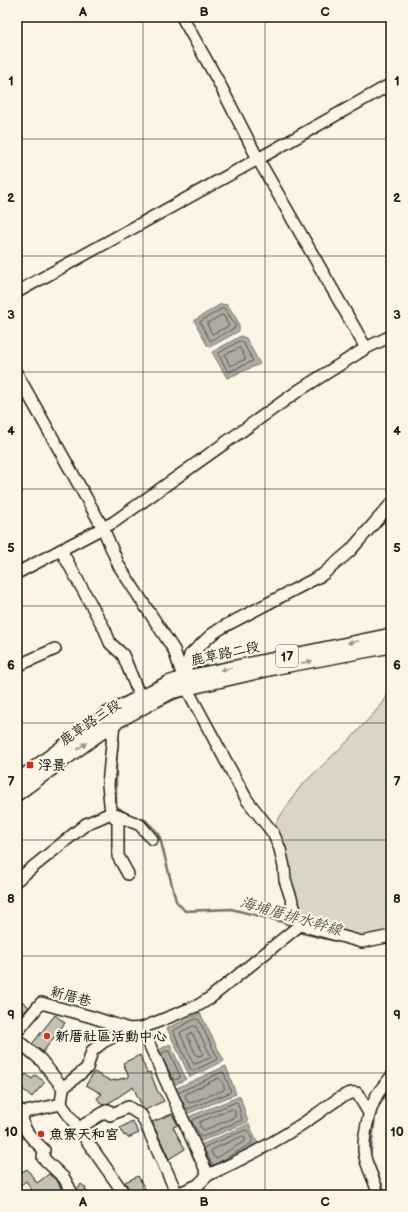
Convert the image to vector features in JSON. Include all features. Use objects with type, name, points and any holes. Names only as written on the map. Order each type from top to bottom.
[{"type":"main road","name":"鹿草路二段","points":[[185,683],[391,634]]},
{"type":"main road","name":"鹿草路二段","points":[[185,683],[278,668],[391,646]]},
{"type":"main road","name":"鹿草路三段","points":[[17,781],[110,719],[140,697],[185,683]]},
{"type":"main road","name":"鹿草路三段","points":[[17,794],[110,719],[171,692],[185,683]]},
{"type":"street","points":[[182,17],[258,159],[366,348]]},
{"type":"street","points":[[17,292],[391,84]]},
{"type":"street","points":[[17,573],[114,522],[298,391],[366,348],[391,336]]},
{"type":"street","points":[[17,374],[103,528],[119,566],[174,650],[185,683],[247,800],[272,833],[280,849],[285,880],[300,926]]},
{"type":"street","points":[[185,683],[190,655],[211,635],[322,575],[350,551],[391,504]]},
{"type":"street","points":[[61,550],[105,630],[110,643],[123,655],[140,697]]},
{"type":"street","points":[[17,666],[55,649]]},
{"type":"street","points":[[110,719],[108,785],[111,813],[118,821],[118,856],[128,874]]},
{"type":"street","points":[[17,880],[86,824],[111,813],[140,825],[152,839]]},
{"type":"street","points":[[300,926],[362,942],[391,936]]},
{"type":"street","points":[[125,1195],[61,1104],[63,1088],[87,1068],[92,1051],[103,1042],[129,1029],[142,1028],[199,1005],[210,998],[300,926]]},
{"type":"street","name":"新厝巷","points":[[17,1032],[41,1003],[129,1029]]},
{"type":"street","points":[[142,1028],[208,1175]]},
{"type":"street","points":[[17,1040],[41,1060],[63,1088]]},
{"type":"street","points":[[378,1195],[377,1188],[364,1156],[364,1147],[369,1113],[376,1096],[391,1077]]},
{"type":"street","points":[[79,1128],[108,1110],[110,1116],[128,1107],[136,1111],[142,1116],[176,1194],[198,1185],[208,1175],[244,1159],[306,1122],[344,1096],[353,1092],[356,1093],[369,1113]]},
{"type":"street","points":[[19,1110],[25,1112],[61,1104]]},
{"type":"street","points":[[19,1110],[27,1133],[44,1150],[43,1158],[64,1178],[71,1190],[69,1195]]},
{"type":"shaded area","points":[[391,689],[391,932],[365,936],[309,925],[305,921],[291,880],[287,854],[275,824],[299,788],[354,735],[383,703]]},
{"type":"water","points":[[221,304],[228,305],[239,324],[239,331],[210,347],[207,345],[195,320]]},
{"type":"water","points":[[241,336],[246,338],[260,364],[227,378],[212,352]]},
{"type":"water","points":[[200,1013],[224,1061],[190,1077],[167,1028]]},
{"type":"water","points":[[170,1044],[186,1079],[172,1086],[155,1052]]},
{"type":"water","points":[[226,1066],[236,1094],[184,1115],[172,1090]]},
{"type":"water","points":[[240,1096],[248,1122],[199,1142],[186,1118]]},
{"type":"water","points":[[249,1124],[258,1144],[210,1171],[198,1146]]},
{"type":"building","points":[[17,997],[29,1007],[23,1014]]},
{"type":"building","name":"新厝社區活動中心","points":[[55,1015],[65,1023],[43,1052],[32,1044]]},
{"type":"building","points":[[140,1055],[147,1073],[150,1072],[157,1090],[164,1101],[145,1110],[133,1087],[109,1103],[102,1105],[97,1098],[102,1094],[86,1085],[94,1072],[111,1081],[129,1077],[123,1063]]},
{"type":"building","points":[[26,1074],[32,1079],[35,1075],[45,1082],[32,1097],[17,1084]]},
{"type":"building","points":[[172,1114],[178,1125],[173,1127],[185,1149],[169,1159],[152,1122]]},
{"type":"building","points":[[132,1121],[139,1133],[128,1138],[126,1135],[124,1136],[120,1128]]},
{"type":"building","points":[[27,1169],[37,1183],[49,1174],[58,1182],[63,1192],[59,1195],[35,1195],[26,1181],[17,1188],[17,1175]]},
{"type":"building","points":[[138,1176],[145,1189],[139,1194],[132,1195],[125,1182]]},
{"type":"building","points":[[81,1184],[86,1188],[85,1190],[91,1195],[77,1195]]},
{"type":"waterway","name":"海埔厝排水幹線","points":[[153,709],[179,697]]},
{"type":"waterway","name":"海埔厝排水幹線","points":[[121,726],[119,727],[116,762],[116,806],[128,815]]},
{"type":"waterway","name":"海埔厝排水幹線","points":[[137,819],[145,820],[159,834],[176,901],[185,911],[231,909],[283,922],[292,927]]},
{"type":"waterway","name":"海埔厝排水幹線","points":[[298,931],[345,943]]},
{"type":"waterway","name":"海埔厝排水幹線","points":[[385,1195],[370,1156],[376,1109],[391,1089]]},
{"type":"place","name":"浮景","points":[[30,765]]},
{"type":"place","name":"新厝社區活動中心","points":[[47,1036]]},
{"type":"place","name":"魚寮天和宮","points":[[41,1134]]}]
